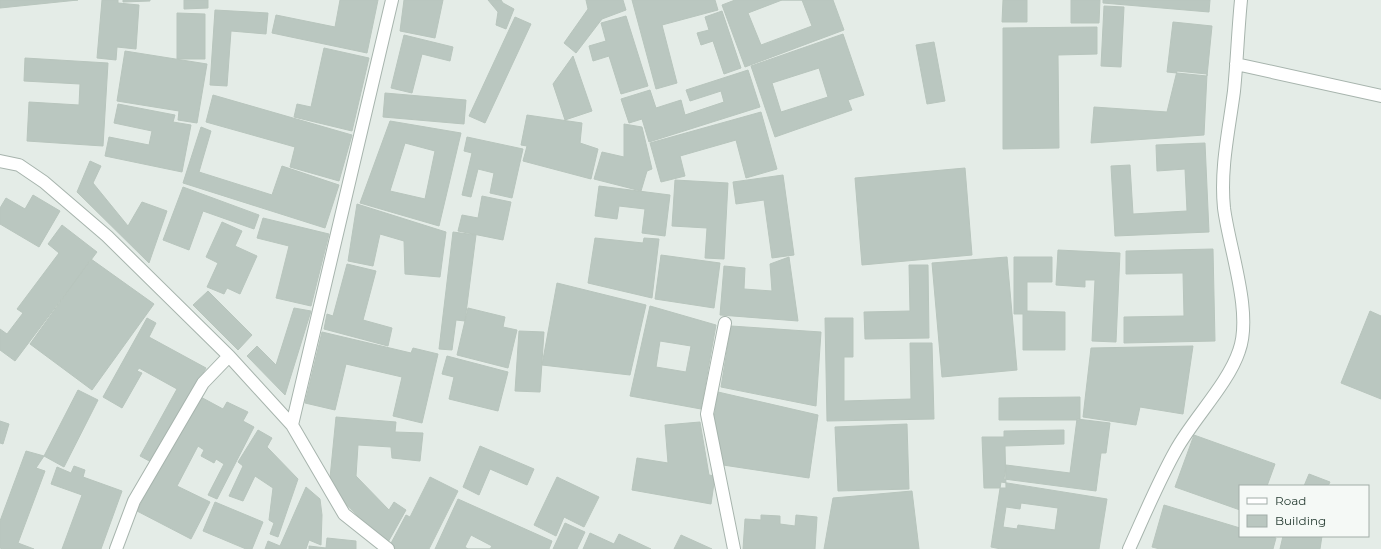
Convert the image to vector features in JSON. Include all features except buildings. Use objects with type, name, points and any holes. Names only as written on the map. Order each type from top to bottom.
[{"type":"street","points":[[292,426],[392,0]]},
{"type":"street","points":[[1129,549],[1176,450],[1226,376],[1239,352],[1244,334],[1243,313],[1236,268],[1224,208],[1223,163],[1236,64],[1241,0]]},
{"type":"street","points":[[1236,64],[1381,96]]},
{"type":"street","points":[[0,161],[19,165],[49,186],[107,236],[230,356],[292,426],[344,514],[388,549]]},
{"type":"street","points":[[725,323],[707,414],[734,549]]},
{"type":"street","points":[[116,549],[134,501],[203,383],[230,356]]}]
